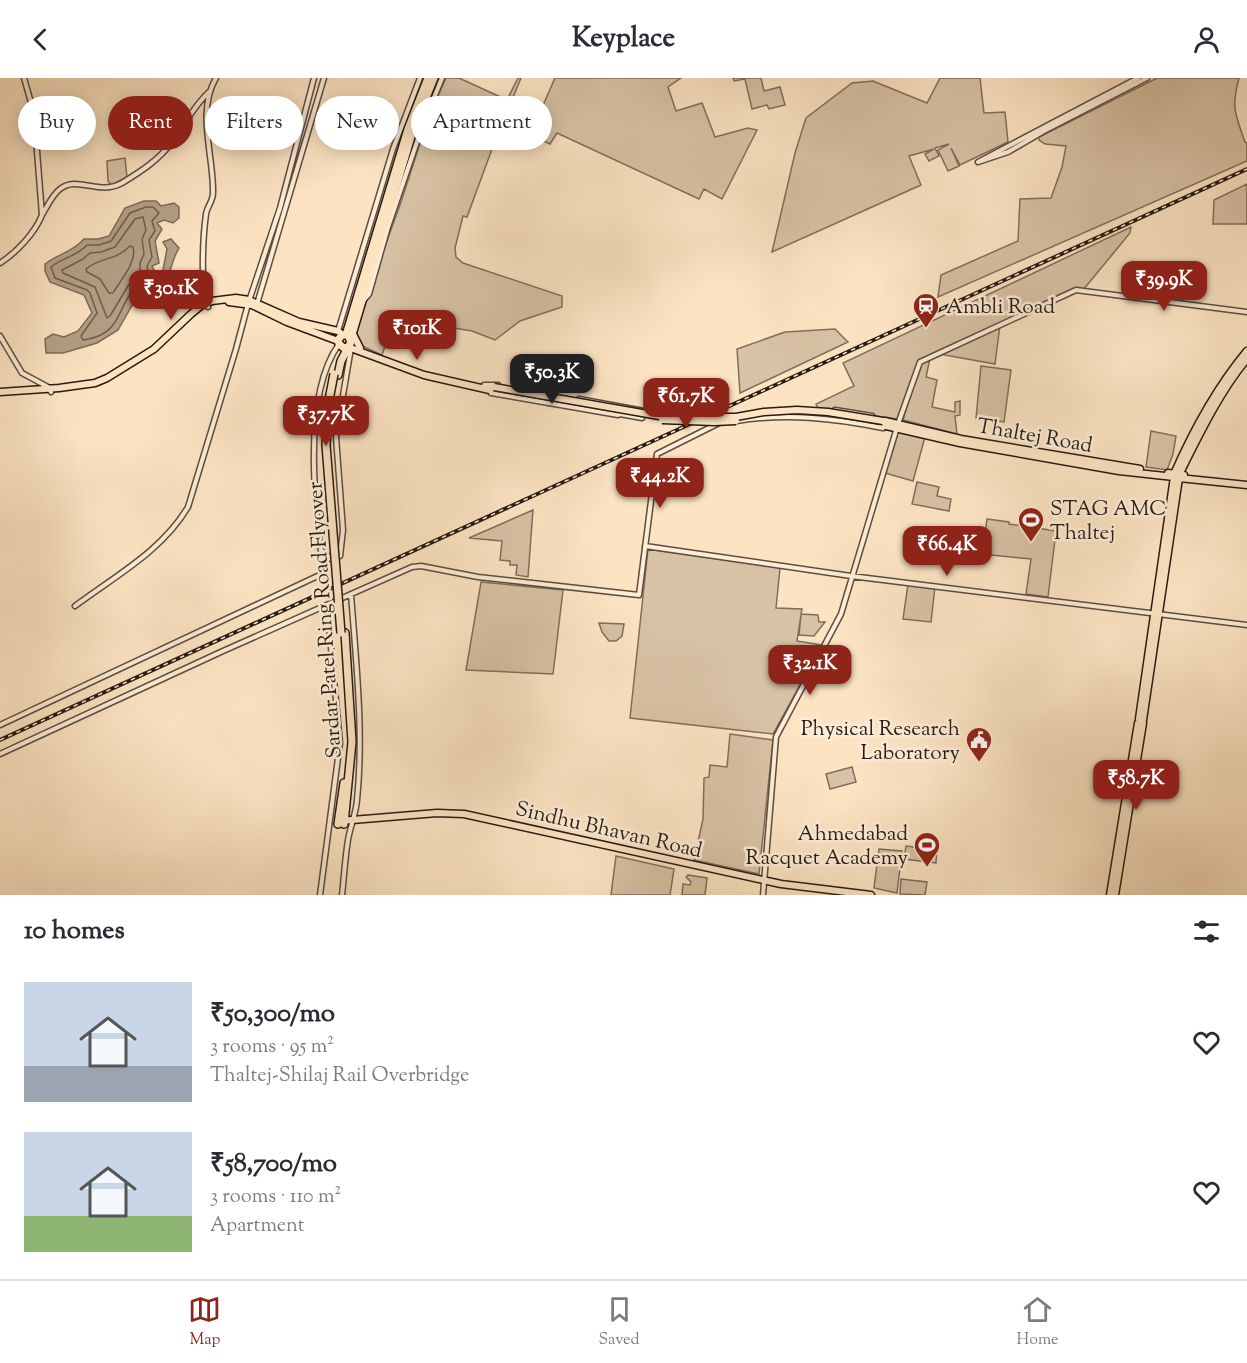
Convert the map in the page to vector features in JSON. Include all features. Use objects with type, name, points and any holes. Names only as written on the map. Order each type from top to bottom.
[{"type":"highway","points":[[345,340],[408,129],[428,78]]},
{"type":"highway","points":[[345,340],[360,304],[413,130],[434,78]]},
{"type":"highway","name":"Sardar Patel Ring Road Flyover","points":[[341,823],[349,764],[350,688],[330,456],[336,374],[345,340]]},
{"type":"main road","points":[[0,393],[51,391],[95,383],[117,373],[154,349],[184,320],[207,305],[225,299],[257,305],[424,375],[483,387]]},
{"type":"main road","points":[[257,305],[425,372],[483,387]]},
{"type":"main road","points":[[345,340],[360,348]]},
{"type":"main road","points":[[1115,895],[1177,476],[1195,430],[1231,371],[1247,351]]},
{"type":"main road","points":[[1177,476],[1236,372],[1247,359]]},
{"type":"main road","name":"Thaltej Road","points":[[483,387],[669,421],[726,422],[764,416],[806,414],[883,423],[961,439],[1177,476],[1247,483]]},
{"type":"main road","points":[[1110,895],[1141,721]]},
{"type":"main road","name":"Sindhu Bhavan Road","points":[[341,823],[437,817],[463,818],[765,882],[840,895]]},
{"type":"main road","name":"Sindhu Bhavan Road","points":[[765,882],[871,895]]},
{"type":"street","points":[[24,78],[34,113],[42,215]]},
{"type":"street","points":[[0,263],[11,256],[39,223],[57,191],[67,185],[78,184],[107,188],[119,185],[151,164],[170,145],[192,109],[210,90],[216,78]]},
{"type":"street","points":[[75,606],[158,546],[178,524],[189,507],[237,350],[249,302],[280,208],[314,78]]},
{"type":"street","points":[[257,305],[324,78]]},
{"type":"street","points":[[320,549],[331,559],[340,556],[343,530],[336,437],[345,340],[390,158],[420,78]]},
{"type":"street","points":[[360,304],[369,294],[388,226],[420,133],[442,78]]},
{"type":"street","points":[[1138,78],[1095,103],[1008,152],[978,162],[1095,103],[1148,78]]},
{"type":"street","points":[[207,305],[204,278],[206,218],[213,193],[207,115],[210,90]]},
{"type":"street","points":[[763,895],[776,737],[841,614],[894,426],[916,368],[925,358],[1071,291],[1247,312]]},
{"type":"street","points":[[0,336],[22,373],[51,391]]},
{"type":"street","points":[[0,725],[324,573],[314,468],[316,413],[325,371],[332,354],[345,340]]},
{"type":"street","points":[[491,384],[644,412],[642,418],[491,393],[483,387],[491,384]]},
{"type":"street","points":[[620,406],[620,414]]},
{"type":"street","points":[[726,422],[732,417],[764,411],[813,408],[884,418],[894,426]]},
{"type":"street","points":[[0,754],[412,567],[421,566],[478,577],[639,595],[657,454],[699,432],[726,422],[777,416],[894,426]]},
{"type":"street","points":[[645,546],[851,576],[1247,625]]},
{"type":"street","points":[[342,895],[348,838],[354,823],[357,800],[360,744],[351,594]]},
{"type":"street","points":[[320,895],[340,743],[327,605]]},
{"type":"shaded area","points":[[446,78],[459,78],[498,96],[438,96]]},
{"type":"shaded area","points":[[518,78],[521,78],[514,96],[509,96]]},
{"type":"shaded area","points":[[555,78],[681,78],[668,87],[676,111],[702,103],[715,137],[748,128],[757,130],[722,199],[704,189],[699,199],[557,133],[552,141],[552,96],[547,96]]},
{"type":"shaded area","points":[[733,78],[761,78],[764,91],[780,87],[785,105],[769,109],[767,105],[752,109],[745,79],[734,81]]},
{"type":"shaded area","points":[[940,78],[980,78],[984,113],[1005,112],[1008,142],[960,165],[951,148],[959,166],[948,171],[938,150],[949,144],[935,148],[939,156],[929,161],[925,154],[934,149],[909,156],[921,185],[772,252],[795,153],[806,118],[852,83],[873,81],[927,103]]},
{"type":"shaded area","points":[[1157,78],[1239,78],[1235,110],[1247,143],[1247,161],[938,297],[941,275],[1018,241],[1020,199],[1051,198],[1062,167],[1066,146],[1045,144],[1039,140],[1039,137]]},
{"type":"shaded area","points":[[418,150],[492,150],[467,217],[463,216],[455,248],[456,257],[463,263],[562,296],[562,307],[520,321],[495,340],[472,331],[395,318],[382,355],[362,346],[354,332]]},
{"type":"shaded area","points":[[125,158],[127,177],[111,185],[108,181],[107,161]]},
{"type":"shaded area","points":[[1247,184],[1247,224],[1213,224],[1214,200]]},
{"type":"shaded area","points":[[1131,227],[1130,233],[1083,290],[1075,290],[919,361],[897,419],[818,408],[816,404],[854,386],[843,363]]},
{"type":"shaded area","points":[[1000,325],[995,364],[939,354]]},
{"type":"shaded area","points":[[835,329],[848,342],[740,393],[737,349],[785,332]]},
{"type":"shaded area","points":[[930,358],[926,377],[937,380],[932,407],[955,412],[955,402],[960,401],[960,415],[955,416],[957,434],[903,420],[918,368],[921,363]]},
{"type":"shaded area","points":[[981,366],[1011,370],[1004,422],[976,418]]},
{"type":"shaded area","points":[[898,430],[925,437],[913,481],[885,473]]},
{"type":"shaded area","points":[[1151,431],[1176,436],[1167,470],[1146,467]]},
{"type":"shaded area","points":[[917,482],[939,487],[937,496],[951,499],[949,511],[912,504]]},
{"type":"shaded area","points":[[533,510],[528,577],[516,575],[517,565],[510,565],[510,561],[500,560],[502,541],[469,538]]},
{"type":"shaded area","points":[[987,519],[1056,531],[1048,597],[1026,594],[1031,559],[982,554]]},
{"type":"shaded area","points":[[648,549],[780,568],[776,608],[802,609],[801,614],[818,615],[819,622],[825,622],[814,636],[799,635],[801,615],[797,641],[822,645],[773,734],[630,718]]},
{"type":"shaded area","points":[[481,582],[563,590],[553,674],[466,670]]},
{"type":"shaded area","points":[[908,584],[935,587],[931,622],[903,619]]},
{"type":"shaded area","points":[[599,623],[624,624],[622,636],[616,641],[609,641]]},
{"type":"shaded area","points":[[730,734],[773,740],[759,874],[694,860],[703,819],[704,778],[709,777],[710,765],[727,767]]},
{"type":"shaded area","points":[[852,767],[856,782],[830,789],[826,774]]},
{"type":"shaded area","points":[[906,846],[937,850],[936,863],[904,859]]},
{"type":"shaded area","points":[[879,849],[902,851],[897,893],[874,888]]},
{"type":"shaded area","points":[[616,856],[674,869],[670,895],[611,895]]},
{"type":"shaded area","points":[[688,875],[707,878],[705,895],[682,895],[683,884],[690,885],[691,882],[686,877]]},
{"type":"shaded area","points":[[901,879],[927,882],[925,895],[900,894]]},
{"type":"water","points":[[144,201],[156,201],[161,206],[174,203],[179,207],[179,218],[173,223],[164,220],[157,223],[162,229],[155,241],[159,263],[152,266],[157,275],[162,275],[167,249],[163,242],[171,239],[179,248],[164,283],[142,288],[118,330],[97,343],[63,353],[46,353],[45,339],[53,334],[64,337],[78,331],[92,313],[84,295],[50,282],[45,271],[45,264],[75,247],[84,239],[109,236],[125,208]]},
{"type":"railway","points":[[0,740],[1247,169]]},
{"type":"place","name":"Ambli Road","points":[[926,329]]},
{"type":"place","name":"STAG AMC Thaltej","points":[[1031,543]]},
{"type":"place","name":"Physical Research Laboratory","points":[[979,763]]},
{"type":"place","name":"Ahmedabad Racquet Academy","points":[[927,868]]}]
